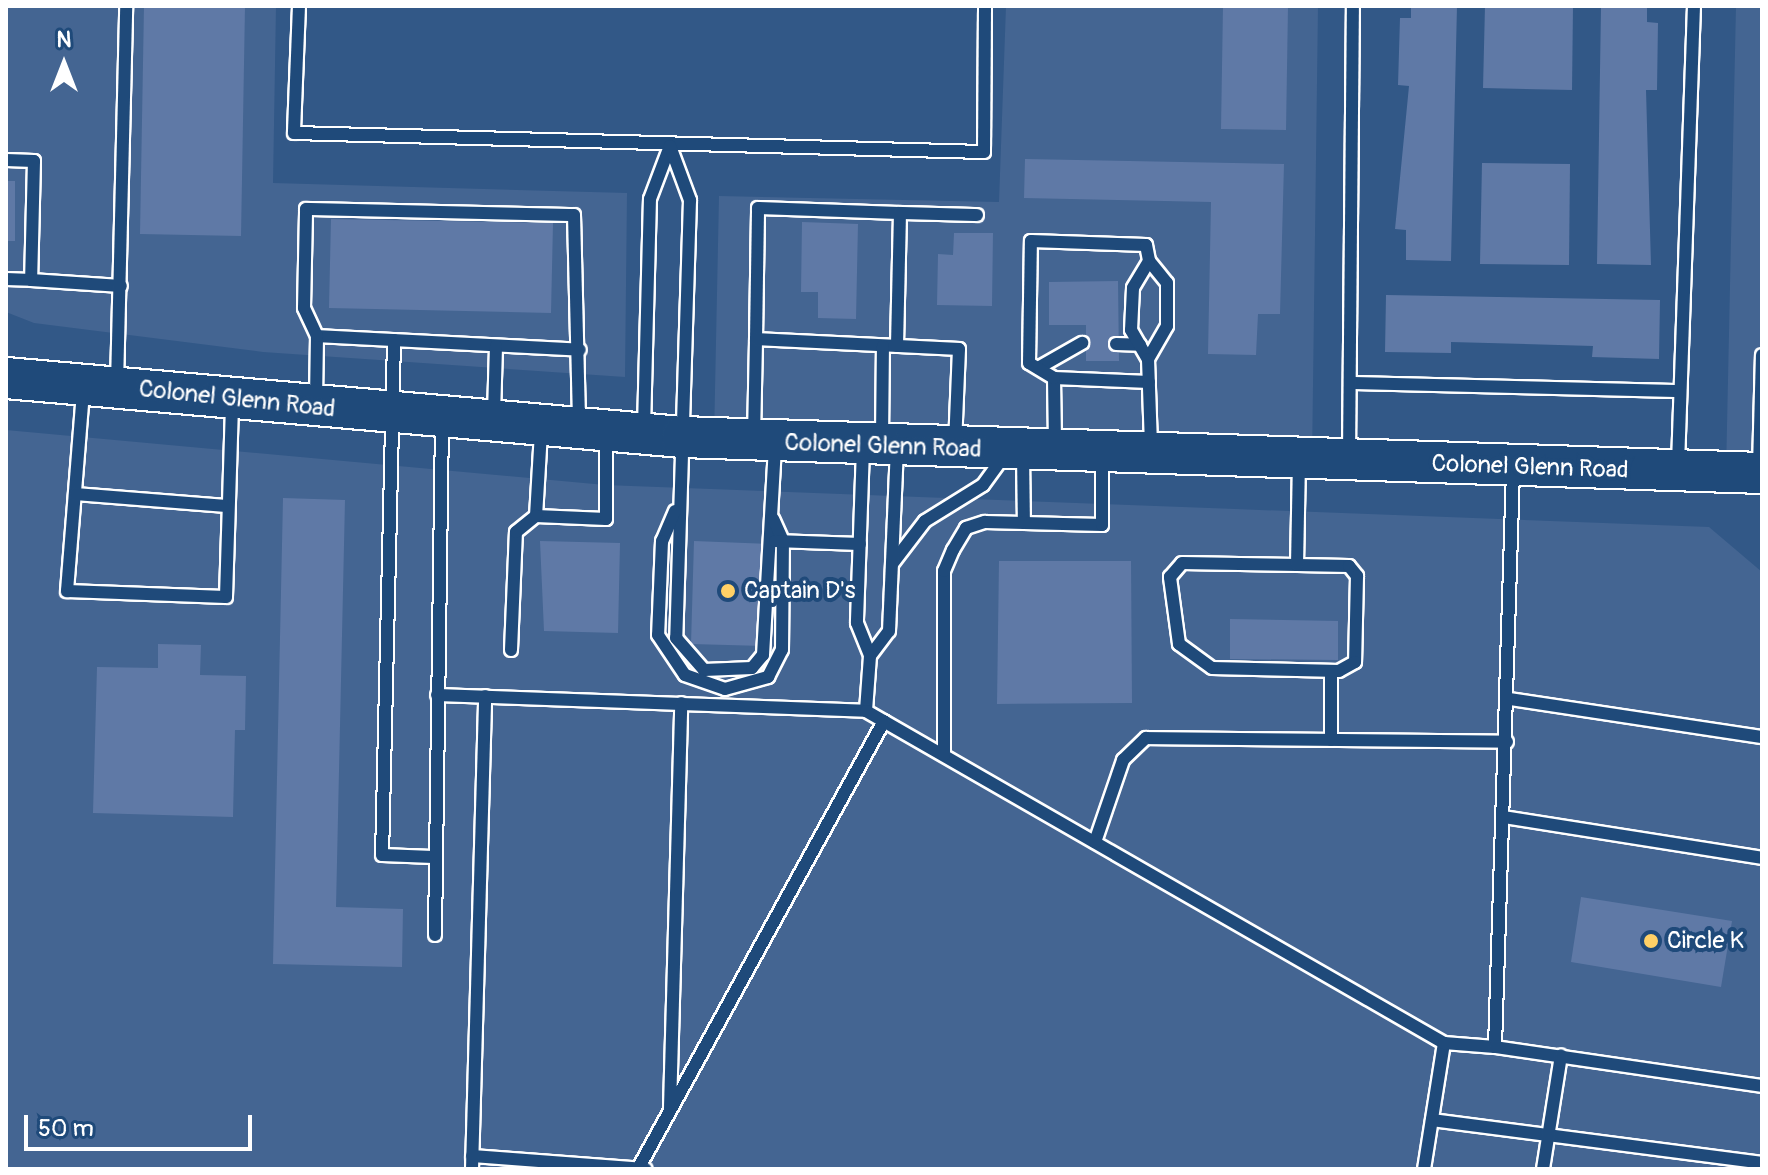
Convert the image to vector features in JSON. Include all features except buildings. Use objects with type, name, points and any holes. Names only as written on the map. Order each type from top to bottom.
[{"type":"main road","name":"Colonel Glenn Road","points":[[6,378],[442,421],[764,441],[1102,456],[1760,473]]},
{"type":"lane","points":[[126,6],[121,286],[75,494],[67,591],[226,597],[232,399]]},
{"type":"lane","points":[[299,6],[294,133],[670,146],[984,152],[985,6]]},
{"type":"lane","points":[[1349,463],[1353,6]]},
{"type":"lane","points":[[1678,472],[1694,6]]},
{"type":"lane","points":[[536,516],[606,519],[610,432],[650,199],[670,146]]},
{"type":"lane","points":[[511,650],[516,532],[536,516],[610,432],[690,200],[670,146]]},
{"type":"lane","points":[[6,160],[34,161],[31,280]]},
{"type":"lane","points":[[676,508],[662,541],[658,635],[685,675],[705,684],[750,685],[776,667],[783,541],[773,519],[756,339],[758,208],[977,215]]},
{"type":"lane","points":[[315,407],[317,336],[304,308],[306,209],[574,215],[580,350],[610,432],[676,508],[676,638],[704,670],[752,668],[763,655],[768,540],[773,519]]},
{"type":"lane","points":[[866,711],[870,656],[857,623],[860,544],[881,446],[900,213]]},
{"type":"lane","points":[[1148,359],[1167,326],[1167,283],[1149,261],[1146,245],[1031,241],[1029,363],[1054,378],[1149,382]]},
{"type":"lane","points":[[1149,261],[1133,288],[1131,330],[1148,359],[1151,457]]},
{"type":"lane","points":[[6,279],[121,286]]},
{"type":"lane","points":[[317,336],[580,350]]},
{"type":"lane","points":[[756,339],[959,349],[955,450]]},
{"type":"lane","points":[[394,340],[389,415],[382,855],[433,857]]},
{"type":"lane","points":[[1038,368],[1082,343]]},
{"type":"lane","points":[[1116,344],[1140,345]]},
{"type":"lane","points":[[494,425],[496,346]]},
{"type":"lane","points":[[1760,473],[1762,355]]},
{"type":"lane","points":[[1024,523],[1028,452],[1054,378]]},
{"type":"lane","points":[[1350,383],[1679,391]]},
{"type":"lane","points":[[435,935],[433,857],[442,421]]},
{"type":"lane","points":[[870,656],[889,631],[892,564],[881,446]]},
{"type":"lane","points":[[892,564],[925,521],[1028,452]]},
{"type":"lane","points":[[944,755],[944,571],[966,528],[1024,523],[1102,525],[1102,456]]},
{"type":"lane","points":[[1297,565],[1299,461]]},
{"type":"lane","points":[[1495,1047],[1510,699],[1513,467]]},
{"type":"lane","points":[[75,494],[227,506]]},
{"type":"lane","points":[[768,540],[860,544]]},
{"type":"lane","points":[[1182,563],[1297,565],[1349,566],[1357,576],[1355,662],[1331,671],[1212,668],[1192,658],[1171,625],[1170,577],[1182,563]]},
{"type":"lane","points":[[1331,671],[1331,740]]},
{"type":"lane","points":[[437,695],[866,711],[1444,1043],[1561,1055],[1762,1086]]},
{"type":"lane","points":[[485,696],[472,1163],[641,1168],[884,721]]},
{"type":"lane","points":[[1510,699],[1762,737]]},
{"type":"lane","points":[[670,1112],[681,703]]},
{"type":"lane","points":[[1095,842],[1123,760],[1146,738],[1507,742]]},
{"type":"lane","points":[[1504,817],[1762,858]]},
{"type":"lane","points":[[1424,1169],[1444,1043]]},
{"type":"lane","points":[[1543,1169],[1561,1055]]},
{"type":"lane","points":[[1432,1120],[1762,1163]]},
{"type":"shaded area","points":[[6,6],[276,6],[273,183],[627,193],[625,377],[263,352],[34,323],[6,312]]},
{"type":"shaded area","points":[[1006,6],[1318,6],[1312,461],[714,439],[719,196],[999,202]]},
{"type":"shaded area","points":[[1736,6],[1762,6],[1762,473],[1726,473]]},
{"type":"shaded area","points":[[6,430],[605,485],[1709,527],[1762,572],[1762,1169],[6,1169]]},
{"type":"place","name":"Captain D's","points":[[728,591]]},
{"type":"place","name":"Circle K","points":[[1651,941]]}]
